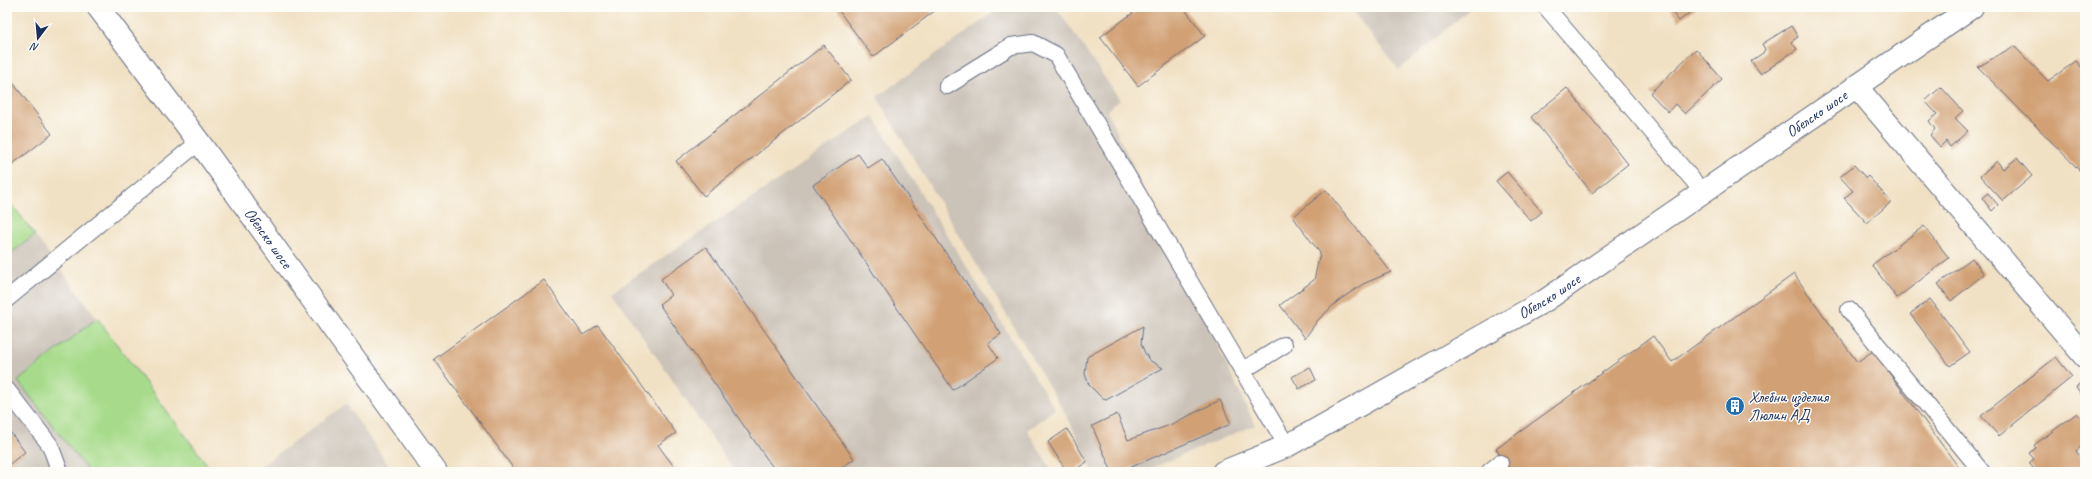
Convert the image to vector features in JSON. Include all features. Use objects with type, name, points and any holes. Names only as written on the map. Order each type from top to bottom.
[{"type":"street","name":"Обелско шосе","points":[[98,7],[199,142],[436,472]]},
{"type":"street","name":"Обелско шосе","points":[[1222,472],[1286,446],[1546,300],[1972,7]]},
{"type":"street","name":"Обелско шосе","points":[[1856,86],[2085,357]]},
{"type":"lane","points":[[1546,7],[1703,192]]},
{"type":"lane","points":[[947,86],[1011,46],[1033,43],[1056,55],[1286,446]]},
{"type":"lane","points":[[7,299],[199,142]]},
{"type":"lane","points":[[1849,310],[1982,472]]},
{"type":"lane","points":[[1242,371],[1284,345]]},
{"type":"lane","points":[[7,390],[50,445],[60,472]]},
{"type":"shaded area","points":[[1001,7],[1056,7],[1120,100],[1107,111],[1255,425],[1142,472],[1093,472],[1069,420],[877,97]]},
{"type":"shaded area","points":[[1349,7],[1472,7],[1399,70]]},
{"type":"shaded area","points":[[873,116],[1055,409],[1027,430],[1053,472],[735,472],[612,292]]},
{"type":"shaded area","points":[[7,198],[206,463],[211,472],[7,472]]},
{"type":"shaded area","points":[[346,404],[393,472],[253,472]]},
{"type":"green space","points":[[7,198],[35,235],[7,256]]},
{"type":"green space","points":[[97,318],[206,463],[211,472],[89,472],[18,381]]},
{"type":"building","points":[[836,7],[940,7],[873,57]]},
{"type":"building","points":[[1141,7],[1183,7],[1205,36],[1138,86],[1100,37]]},
{"type":"building","points":[[1668,7],[1697,7],[1679,21]]},
{"type":"building","points":[[1791,26],[1798,37],[1791,42],[1797,49],[1761,74],[1751,61],[1763,53],[1765,49],[1762,44]]},
{"type":"building","points":[[824,45],[851,80],[704,196],[676,161]]},
{"type":"building","points":[[2014,46],[2048,81],[2076,61],[2085,71],[2085,176],[1978,67]]},
{"type":"building","points":[[1696,49],[1722,79],[1685,114],[1675,104],[1668,112],[1650,93]]},
{"type":"building","points":[[7,75],[52,134],[10,166],[7,163]]},
{"type":"building","points":[[1941,87],[1963,111],[1955,118],[1968,131],[1950,147],[1946,141],[1940,147],[1930,135],[1935,129],[1929,121],[1937,114],[1925,101]]},
{"type":"building","points":[[1567,88],[1628,164],[1592,193],[1531,117]]},
{"type":"building","points":[[858,154],[868,168],[882,159],[1001,334],[988,343],[998,358],[953,390],[813,185]]},
{"type":"building","points":[[2017,158],[2032,176],[2003,201],[1980,176],[1997,161],[2003,169]]},
{"type":"building","points":[[1854,165],[1866,178],[1868,176],[1891,202],[1867,223],[1844,198],[1853,191],[1840,177]]},
{"type":"building","points":[[1507,172],[1542,212],[1531,221],[1496,181]]},
{"type":"building","points":[[1326,190],[1391,272],[1363,284],[1338,301],[1318,320],[1305,338],[1280,305],[1314,280],[1320,253],[1293,217]]},
{"type":"building","points":[[1988,193],[1998,205],[1992,211],[1982,198]]},
{"type":"building","points":[[1924,226],[1949,258],[1897,298],[1872,265]]},
{"type":"building","points":[[706,247],[854,459],[836,472],[776,472],[659,304],[671,295],[661,279]]},
{"type":"building","points":[[1972,258],[1984,274],[1951,301],[1938,284]]},
{"type":"building","name":"Хлебни изделия Люлин АД","points":[[1794,274],[1857,362],[1873,351],[1962,472],[1512,472],[1496,449],[1653,336],[1672,362]]},
{"type":"building","points":[[544,280],[583,335],[598,325],[676,433],[658,445],[678,472],[516,472],[434,359]]},
{"type":"building","points":[[1930,299],[1970,352],[1950,366],[1910,314]]},
{"type":"building","points":[[1143,326],[1141,344],[1145,353],[1149,360],[1163,368],[1106,400],[1103,399],[1089,385],[1085,374],[1087,357]]},
{"type":"building","points":[[2056,357],[2072,377],[1999,436],[1981,416]]},
{"type":"building","points":[[1310,367],[1316,380],[1299,389],[1292,377]]},
{"type":"building","points":[[2085,379],[2085,397],[2084,398],[2076,387]]},
{"type":"building","points":[[1220,400],[1231,424],[1120,472],[1112,472],[1092,426],[1117,414],[1128,440],[1170,425]]},
{"type":"building","points":[[2077,413],[2085,423],[2085,443],[2076,451],[2085,463],[2085,472],[2036,472],[2029,463],[2034,459],[2029,453],[2036,448],[2034,445]]},
{"type":"building","points":[[7,428],[25,452],[7,466]]},
{"type":"building","points":[[1067,429],[1087,462],[1071,472],[1067,472],[1048,442]]},
{"type":"place","name":"Хлебни изделия Люлин АД","points":[[1735,406]]}]
